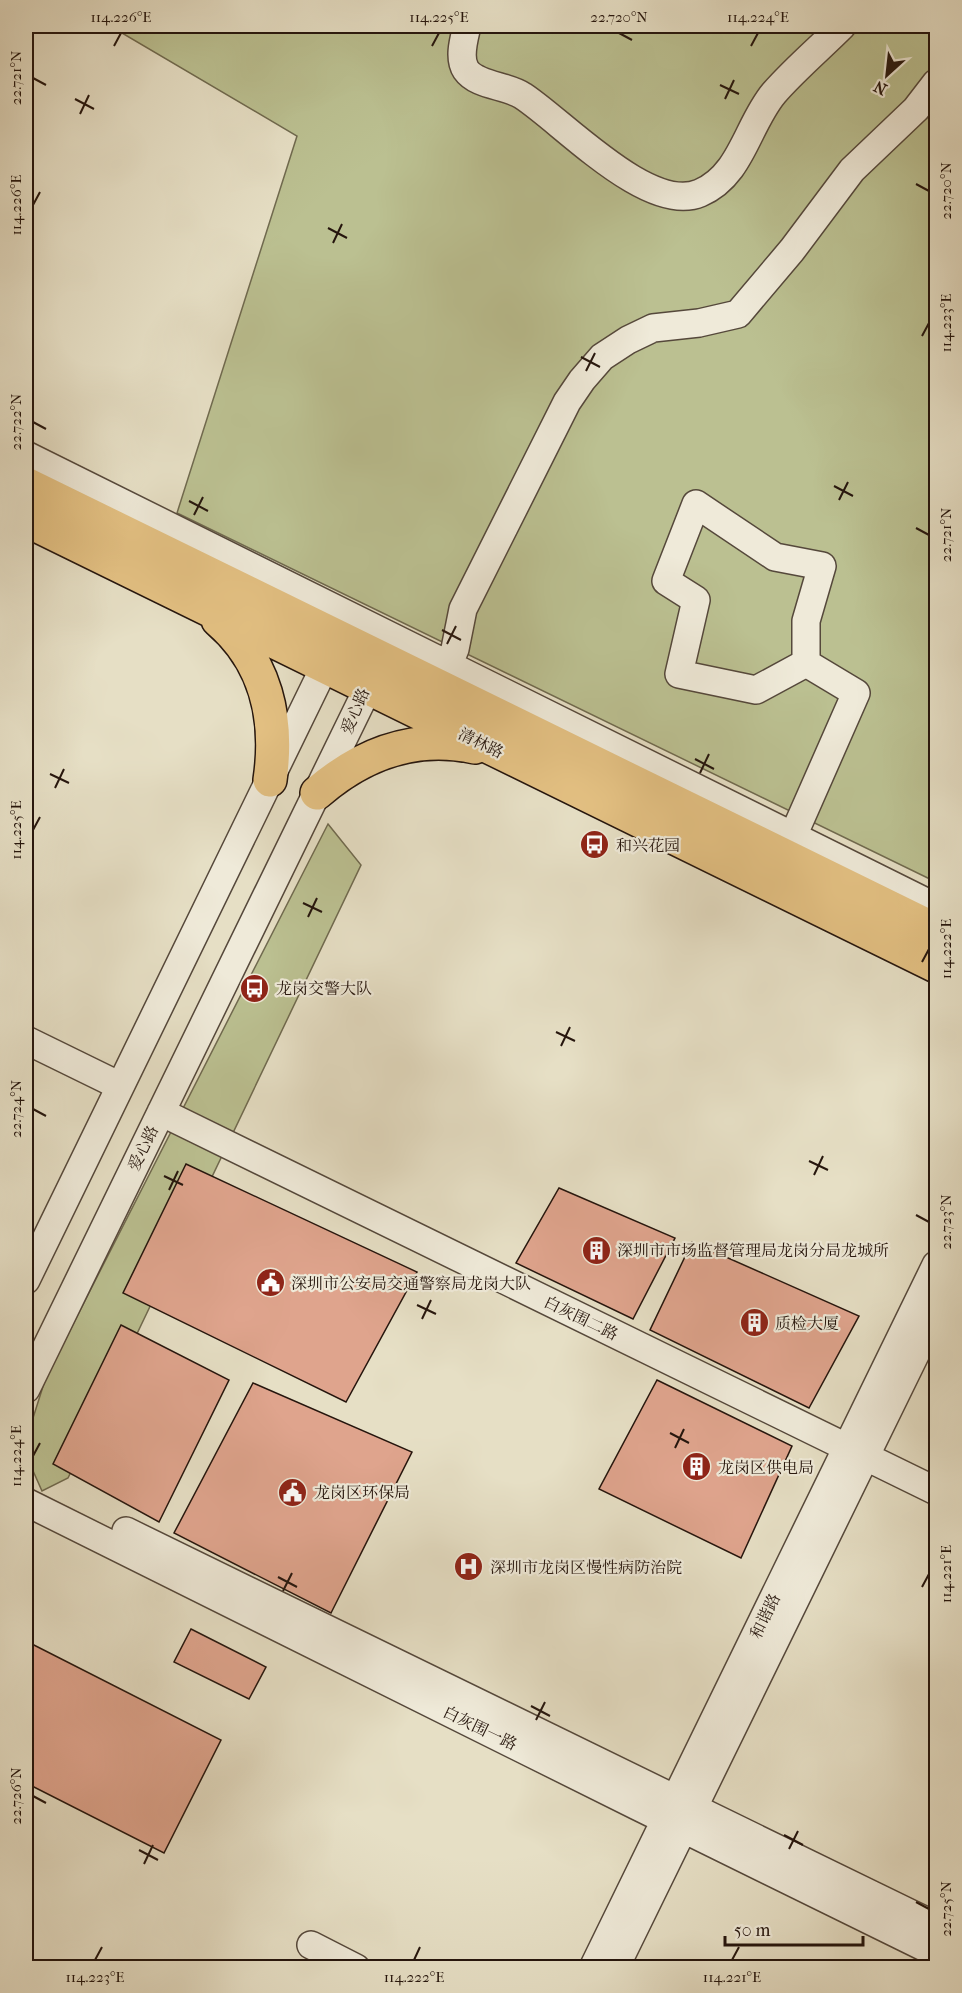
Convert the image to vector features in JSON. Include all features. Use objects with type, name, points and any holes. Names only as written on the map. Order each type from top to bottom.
[{"type":"main road","name":"清林路","points":[[26,484],[360,648],[789,845],[936,930]]},
{"type":"main road","name":"清林路","points":[[26,520],[936,966]]},
{"type":"main road","points":[[201,605],[233,633],[255,664],[267,695],[272,727],[274,753],[270,780]]},
{"type":"main road","points":[[317,793],[338,775],[363,760],[389,750],[421,743],[458,744],[502,753]]},
{"type":"street","points":[[467,26],[462,59],[471,75],[520,93],[616,169],[653,188],[680,198],[710,188],[727,174],[754,123],[774,93],[842,26]]},
{"type":"street","points":[[449,664],[455,649],[463,609],[567,402],[582,380],[602,357],[628,340],[653,328],[699,323],[738,314],[792,250],[852,170],[916,109],[936,83]]},
{"type":"street","points":[[26,455],[449,664],[789,845],[936,907]]},
{"type":"street","points":[[696,504],[775,557],[822,566],[806,621],[806,663],[756,690],[679,674],[696,600],[666,581],[696,504]]},
{"type":"street","points":[[26,1280],[325,666],[360,648]]},
{"type":"street","name":"爱心路","points":[[26,1389],[368,688],[360,648]]},
{"type":"street","points":[[789,845],[856,693],[806,663]]},
{"type":"street","points":[[26,1040],[120,1086]]},
{"type":"street","name":"白灰围二路","points":[[161,1113],[936,1491]]},
{"type":"street","name":"和谐路","points":[[593,1968],[679,1813],[856,1452],[936,1265]]},
{"type":"street","name":"和谐路","points":[[856,1452],[936,1312]]},
{"type":"street","name":"白灰围一路","points":[[26,1482],[679,1813],[936,1953]]},
{"type":"street","name":"白灰围一路","points":[[26,1502],[679,1813],[936,1926]]},
{"type":"street","name":"和谐路","points":[[615,1968],[679,1813]]},
{"type":"street","points":[[311,1945],[356,1968]]},
{"type":"green space","points":[[110,26],[936,26],[936,882],[177,513],[297,136]]},
{"type":"green space","points":[[328,824],[361,865],[68,1478],[42,1491],[26,1455],[26,1440],[46,1377]]},
{"type":"building","name":"深圳市公安局交通警察局龙岗大队","points":[[186,1164],[417,1272],[346,1402],[123,1293]]},
{"type":"building","name":"深圳市市场监督管理局龙岗分局龙城所","points":[[559,1188],[675,1238],[633,1319],[516,1263]]},
{"type":"building","name":"质检大厦","points":[[692,1242],[859,1316],[809,1408],[650,1330]]},
{"type":"building","points":[[121,1325],[229,1380],[159,1522],[53,1464]]},
{"type":"building","name":"龙岗区供电局","points":[[657,1380],[792,1446],[741,1558],[599,1489]]},
{"type":"building","name":"龙岗区环保局","points":[[253,1383],[412,1452],[331,1613],[174,1533]]},
{"type":"building","points":[[191,1629],[266,1667],[249,1699],[174,1662]]},
{"type":"building","points":[[26,1641],[221,1740],[164,1853],[26,1783]]},
{"type":"place","name":"和兴花园","points":[[595,845]]},
{"type":"place","name":"龙岗交警大队","points":[[255,988]]},
{"type":"place","name":"深圳市市场监督管理局龙岗分局龙城所","points":[[596,1250]]},
{"type":"place","name":"深圳市公安局交通警察局龙岗大队","points":[[270,1283]]},
{"type":"place","name":"质检大厦","points":[[754,1323]]},
{"type":"place","name":"龙岗区供电局","points":[[697,1467]]},
{"type":"place","name":"龙岗区环保局","points":[[293,1492]]},
{"type":"place","name":"深圳市龙岗区慢性病防治院","points":[[469,1567]]}]
